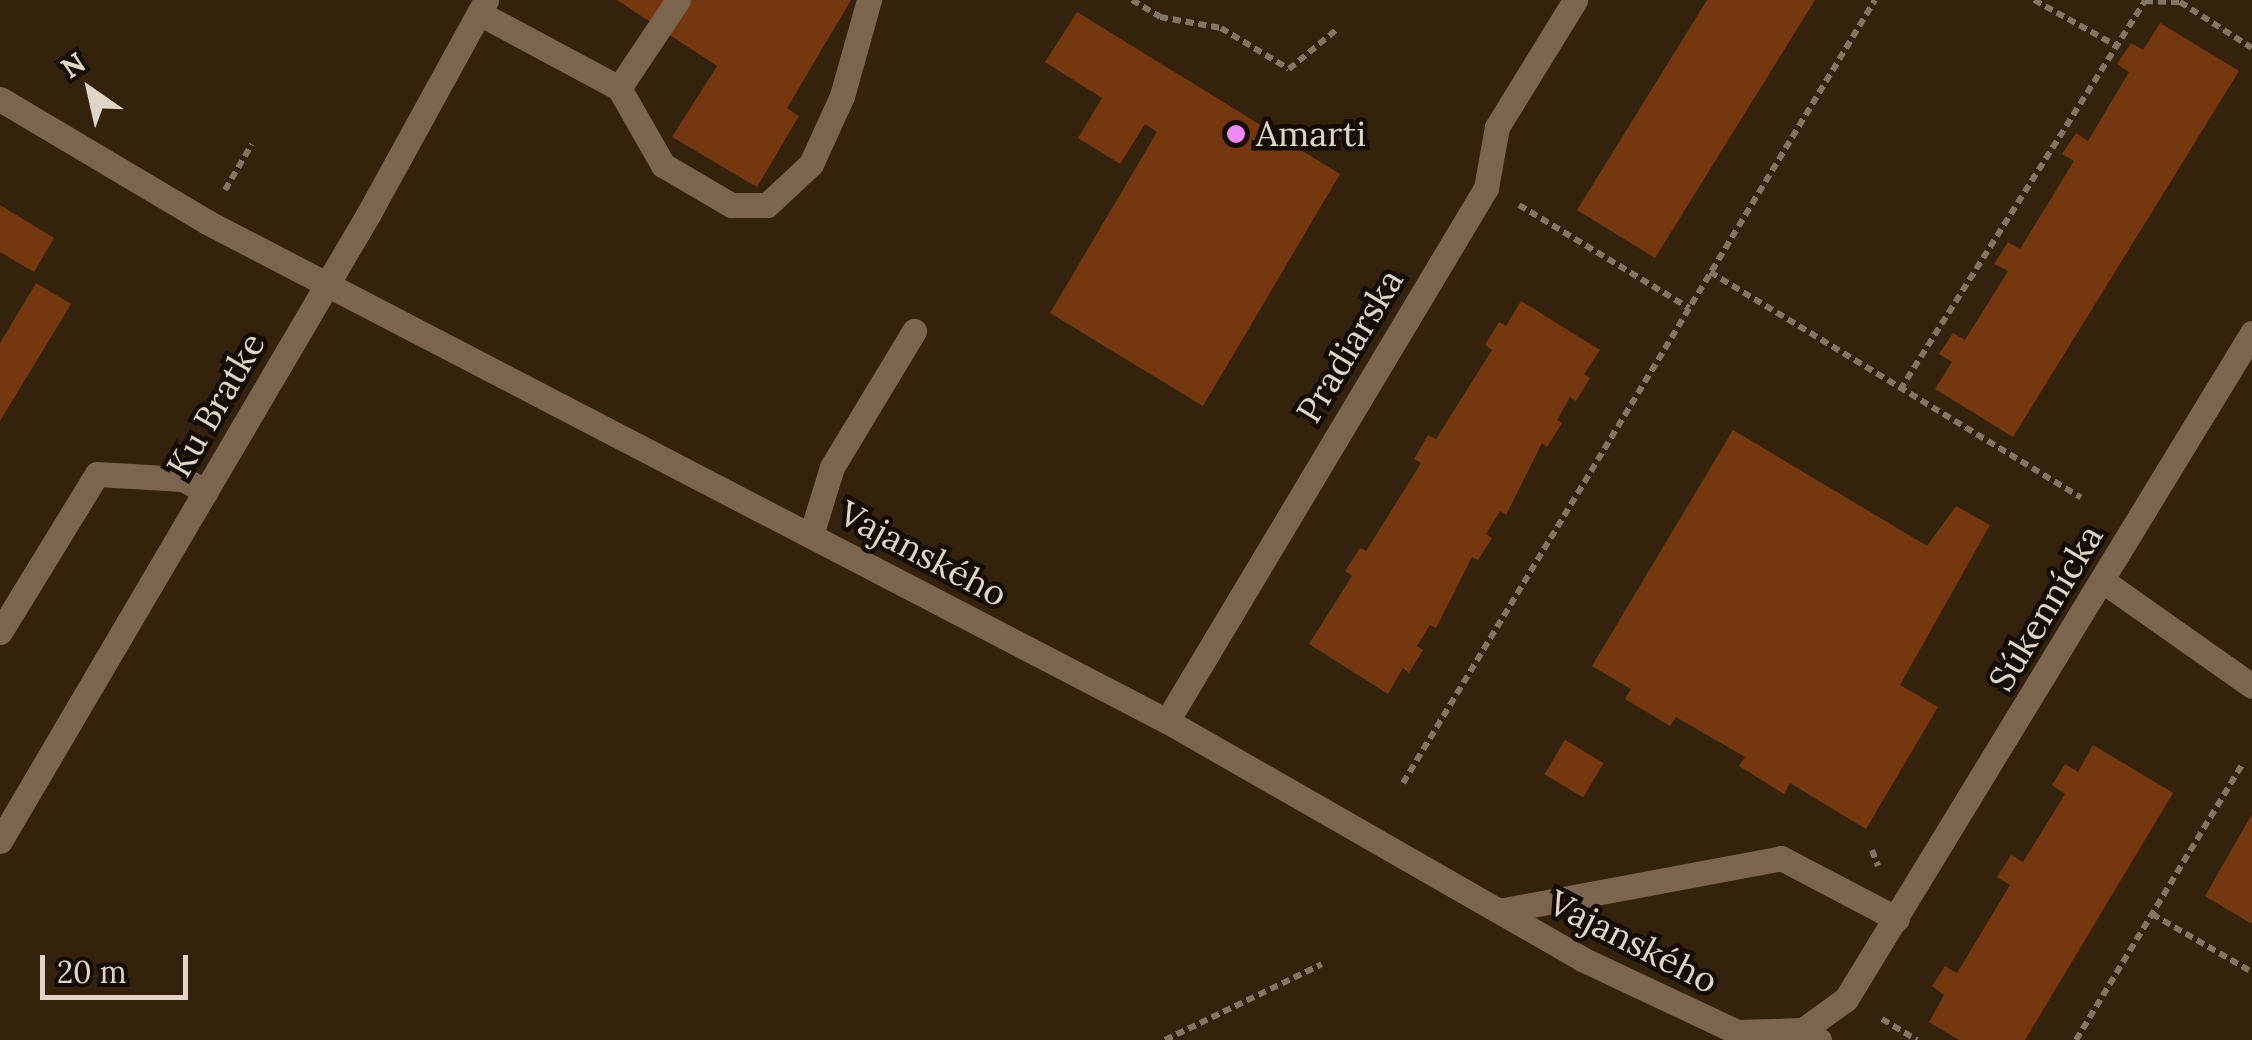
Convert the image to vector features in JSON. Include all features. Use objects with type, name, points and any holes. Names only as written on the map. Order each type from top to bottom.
[{"type":"street","points":[[619,88],[678,0]]},
{"type":"street","points":[[482,6],[619,88],[663,165],[731,205],[767,206],[811,164],[842,96],[869,0]]},
{"type":"street","name":"Pradiarska","points":[[1167,722],[1486,188],[1497,127],[1575,0]]},
{"type":"street","name":"Ku Bratke","points":[[0,842],[328,284],[482,6]]},
{"type":"street","name":"Vajanského","points":[[0,99],[328,284],[1167,722],[1498,911],[1700,1018],[1738,1032],[1811,1035]]},
{"type":"street","points":[[811,535],[832,467],[914,332]]},
{"type":"street","name":"Súkennícka","points":[[1811,1035],[1846,999],[1897,919],[2252,333]]},
{"type":"street","points":[[0,632],[97,474],[183,479],[206,492]]},
{"type":"street","points":[[2103,581],[2252,686]]},
{"type":"street","points":[[1498,911],[1781,858],[1897,919]]},
{"type":"path","points":[[1132,0],[1160,17],[1221,28],[1289,69],[1336,30]]},
{"type":"path","points":[[1403,783],[1874,0]]},
{"type":"path","points":[[2034,0],[2115,44]]},
{"type":"path","points":[[1900,390],[2144,1],[2180,1],[2252,48]]},
{"type":"path","points":[[220,199],[252,144]]},
{"type":"path","points":[[1486,188],[1689,308]]},
{"type":"path","points":[[1710,272],[2081,498]]},
{"type":"path","points":[[2076,1040],[2244,762]]},
{"type":"path","points":[[2152,914],[2252,972]]},
{"type":"path","points":[[1165,1040],[1322,964]]},
{"type":"path","points":[[1882,1020],[1917,1040]]},
{"type":"building","points":[[617,0],[851,0],[787,108],[799,116],[757,187],[672,137],[717,66]]},
{"type":"building","points":[[1707,0],[1815,0],[1655,258],[1577,210]]},
{"type":"building","points":[[1077,12],[1340,174],[1203,406],[1050,313],[1157,132],[1145,124],[1120,164],[1078,138],[1102,98],[1045,62]]},
{"type":"building","points":[[2160,23],[2239,71],[2013,437],[1935,389],[1952,362],[1939,354],[1953,333],[1965,340],[2008,271],[1994,264],[2008,242],[2020,249],[2074,161],[2062,154],[2076,133],[2088,141],[2129,72],[2117,64],[2131,43],[2143,50]]},
{"type":"building","points":[[0,205],[54,238],[34,272],[0,252]]},
{"type":"building","points":[[36,283],[71,304],[0,421],[0,343]]},
{"type":"building","points":[[1521,301],[1600,350],[1584,374],[1590,378],[1576,401],[1570,397],[1557,420],[1562,423],[1547,447],[1542,443],[1506,515],[1500,511],[1486,534],[1492,538],[1478,560],[1472,557],[1436,628],[1430,625],[1417,646],[1423,650],[1409,673],[1403,668],[1388,694],[1309,644],[1352,576],[1345,571],[1360,548],[1366,551],[1421,463],[1414,459],[1428,435],[1436,439],[1492,350],[1485,345],[1499,322],[1506,326]]},
{"type":"building","points":[[1733,430],[1927,546],[1956,506],[1990,525],[1900,685],[1938,707],[1866,829],[1790,783],[1784,794],[1739,766],[1745,757],[1676,717],[1670,726],[1625,699],[1631,689],[1592,666]]},
{"type":"building","points":[[1565,740],[1604,763],[1583,797],[1544,774]]},
{"type":"building","points":[[2093,745],[2173,793],[2025,1040],[1959,1040],[1929,1022],[1944,995],[1932,986],[1945,966],[1957,973],[2010,885],[1997,877],[2011,855],[2023,862],[2065,794],[2052,785],[2065,764],[2078,772]]},
{"type":"building","points":[[2252,814],[2252,924],[2205,896]]},
{"type":"place","name":"Amarti","points":[[1236,134]]}]
